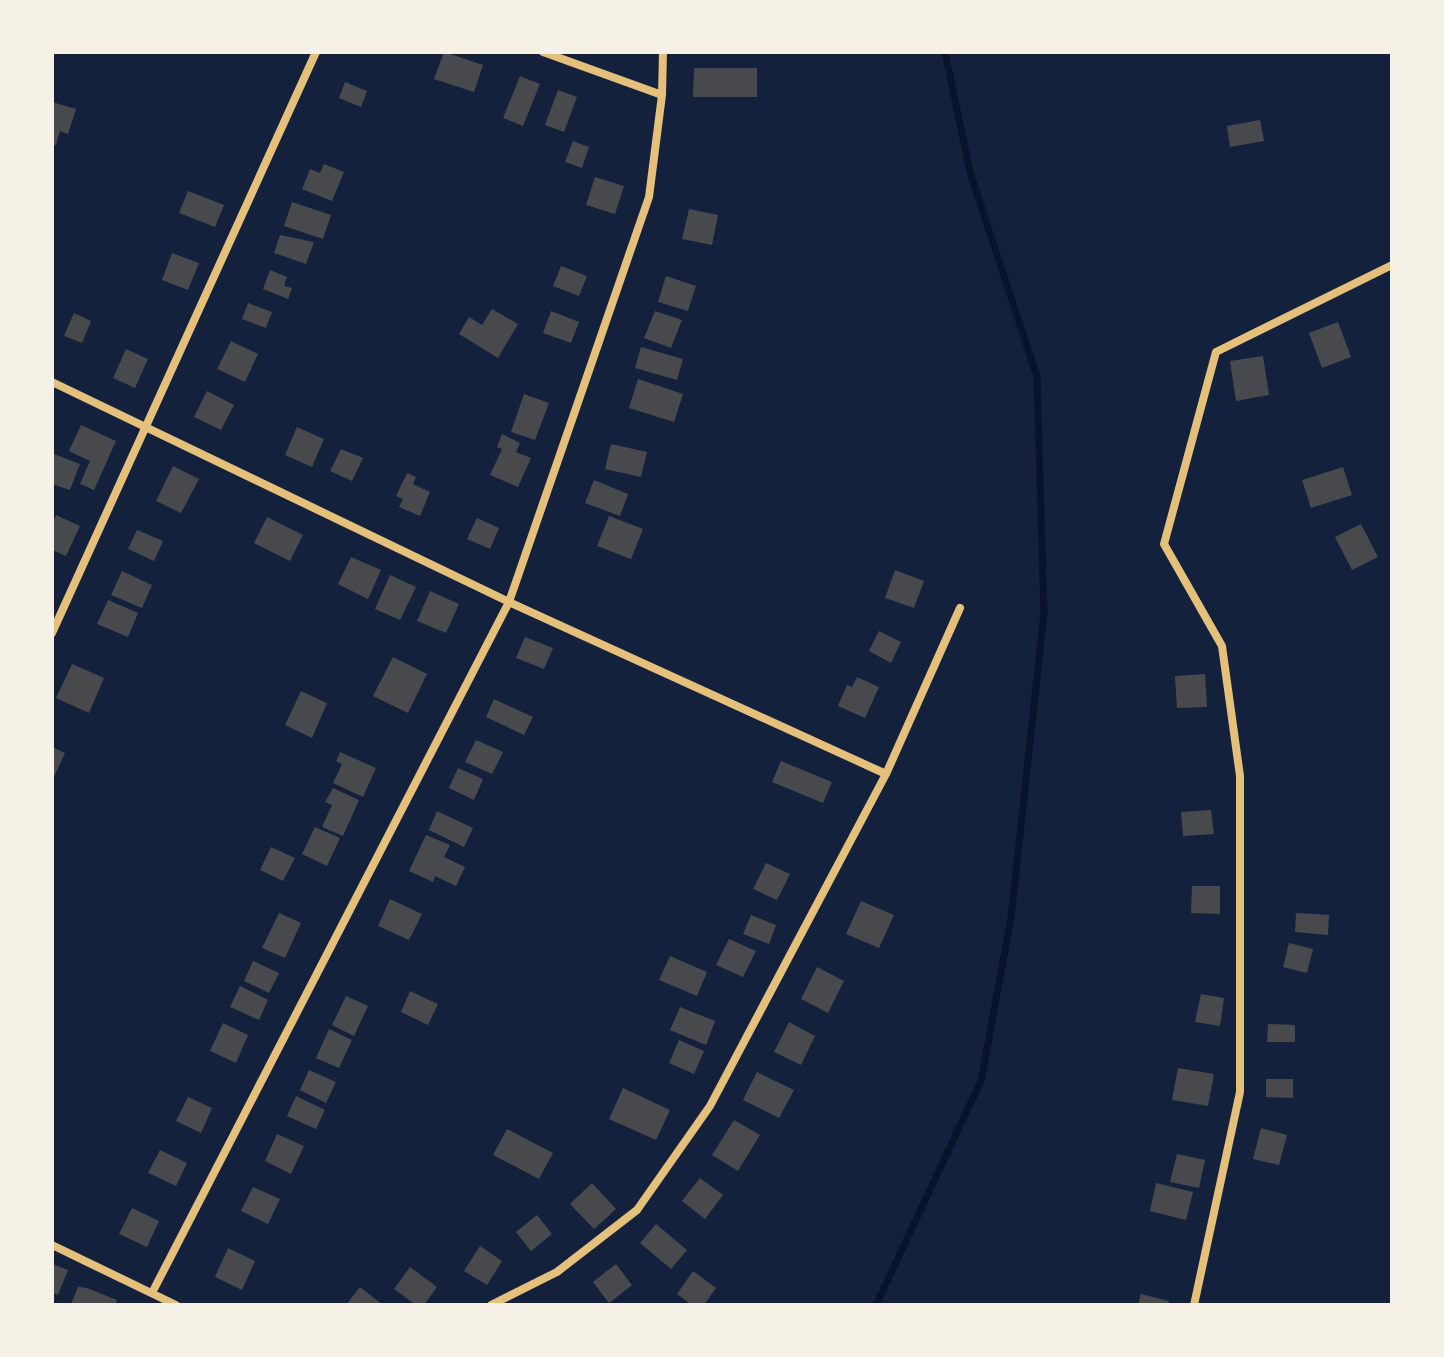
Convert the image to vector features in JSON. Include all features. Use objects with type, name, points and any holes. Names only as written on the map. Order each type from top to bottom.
[{"type":"street","points":[[52,633],[316,52]]},
{"type":"street","points":[[543,52],[662,95]]},
{"type":"street","points":[[153,1291],[509,602],[649,197],[662,95],[663,52]]},
{"type":"street","points":[[1194,1305],[1240,1092],[1240,776],[1222,646],[1164,544],[1216,352],[1392,265]]},
{"type":"street","points":[[52,382],[148,425],[509,602],[886,774]]},
{"type":"street","points":[[491,1305],[557,1272],[637,1210],[710,1106],[886,774],[960,608]]},
{"type":"street","points":[[52,1245],[153,1291],[176,1305]]},
{"type":"building","points":[[444,52],[483,65],[474,92],[434,79]]},
{"type":"building","points":[[694,68],[757,68],[757,97],[693,97]]},
{"type":"building","points":[[520,76],[540,84],[523,126],[503,118]]},
{"type":"building","points":[[345,82],[367,91],[361,107],[339,98]]},
{"type":"building","points":[[558,90],[577,97],[564,132],[545,125]]},
{"type":"building","points":[[52,102],[76,109],[68,134],[60,131],[56,145],[52,144]]},
{"type":"building","points":[[1260,120],[1264,141],[1230,147],[1227,126]]},
{"type":"building","points":[[573,141],[589,147],[582,168],[565,162]]},
{"type":"building","points":[[324,164],[344,172],[332,201],[302,189],[310,169],[320,173]]},
{"type":"building","points":[[595,177],[624,186],[615,214],[586,205]]},
{"type":"building","points":[[188,191],[224,205],[215,227],[179,213]]},
{"type":"building","points":[[292,202],[331,215],[323,239],[284,226]]},
{"type":"building","points":[[689,209],[718,215],[712,245],[682,239]]},
{"type":"building","points":[[280,235],[314,242],[306,264],[274,253]]},
{"type":"building","points":[[172,253],[199,263],[188,290],[162,280]]},
{"type":"building","points":[[561,266],[587,276],[579,296],[553,286]]},
{"type":"building","points":[[270,270],[287,277],[284,286],[292,288],[288,299],[263,289]]},
{"type":"building","points":[[666,276],[696,286],[688,311],[658,302]]},
{"type":"building","points":[[248,303],[272,312],[266,328],[242,319]]},
{"type":"building","points":[[492,309],[518,324],[498,358],[459,334],[469,317],[482,325]]},
{"type":"building","points":[[551,311],[579,322],[571,343],[543,333]]},
{"type":"building","points":[[655,311],[682,320],[671,348],[644,338]]},
{"type":"building","points":[[74,313],[91,321],[82,343],[64,336]]},
{"type":"building","points":[[1338,322],[1351,357],[1322,368],[1309,333]]},
{"type":"building","points":[[231,341],[258,354],[245,382],[217,369]]},
{"type":"building","points":[[641,347],[683,359],[677,380],[635,368]]},
{"type":"building","points":[[126,349],[148,359],[135,388],[113,378]]},
{"type":"building","points":[[1263,356],[1269,395],[1236,401],[1230,361]]},
{"type":"building","points":[[638,379],[683,394],[674,422],[629,408]]},
{"type":"building","points":[[207,391],[234,405],[221,430],[194,417]]},
{"type":"building","points":[[524,394],[549,403],[535,440],[511,432]]},
{"type":"building","points":[[81,425],[116,441],[94,490],[80,484],[90,461],[69,451]]},
{"type":"building","points":[[297,427],[324,439],[312,467],[285,455]]},
{"type":"building","points":[[502,434],[520,443],[516,452],[531,458],[518,487],[490,475],[502,449],[497,447]]},
{"type":"building","points":[[611,444],[647,452],[641,477],[605,469]]},
{"type":"building","points":[[341,449],[363,458],[352,481],[330,471]]},
{"type":"building","points":[[54,454],[80,464],[70,490],[52,484]]},
{"type":"building","points":[[173,466],[199,479],[181,513],[156,501]]},
{"type":"building","points":[[1343,467],[1352,495],[1311,508],[1302,480]]},
{"type":"building","points":[[407,473],[416,477],[413,484],[430,492],[420,516],[399,507],[403,499],[396,496]]},
{"type":"building","points":[[594,480],[628,494],[620,516],[585,503]]},
{"type":"building","points":[[56,515],[80,526],[66,556],[52,550],[52,525]]},
{"type":"building","points":[[609,516],[643,529],[631,559],[597,546]]},
{"type":"building","points":[[267,517],[303,535],[290,561],[254,543]]},
{"type":"building","points":[[477,518],[499,528],[490,549],[467,539]]},
{"type":"building","points":[[1361,524],[1378,557],[1352,570],[1335,537]]},
{"type":"building","points":[[137,530],[163,541],[154,561],[128,549]]},
{"type":"building","points":[[351,557],[381,570],[368,599],[338,584]]},
{"type":"building","points":[[895,570],[924,581],[914,608],[885,598]]},
{"type":"building","points":[[122,571],[152,585],[142,608],[111,595]]},
{"type":"building","points":[[390,575],[416,587],[400,620],[375,609]]},
{"type":"building","points":[[430,591],[459,604],[446,633],[417,621]]},
{"type":"building","points":[[108,600],[138,613],[128,637],[97,624]]},
{"type":"building","points":[[879,631],[901,642],[891,663],[869,651]]},
{"type":"building","points":[[525,637],[553,648],[544,669],[516,658]]},
{"type":"building","points":[[393,657],[427,674],[408,713],[373,696]]},
{"type":"building","points":[[72,664],[104,678],[89,713],[56,698]]},
{"type":"building","points":[[1205,674],[1207,707],[1177,708],[1175,676]]},
{"type":"building","points":[[857,677],[879,687],[865,718],[838,706],[847,685],[852,687]]},
{"type":"building","points":[[301,691],[327,703],[312,738],[285,725]]},
{"type":"building","points":[[494,699],[533,717],[524,735],[486,717]]},
{"type":"building","points":[[476,740],[503,752],[492,774],[465,762]]},
{"type":"building","points":[[52,747],[65,753],[52,781]]},
{"type":"building","points":[[340,752],[376,768],[363,797],[333,783],[342,764],[336,761]]},
{"type":"building","points":[[781,761],[832,782],[823,803],[772,782]]},
{"type":"building","points":[[458,768],[483,779],[474,800],[449,788]]},
{"type":"building","points":[[333,788],[359,800],[343,836],[322,827],[332,805],[325,802]]},
{"type":"building","points":[[1211,810],[1214,834],[1183,836],[1181,812]]},
{"type":"building","points":[[437,811],[473,828],[464,847],[429,830]]},
{"type":"building","points":[[315,827],[340,838],[327,866],[302,854]]},
{"type":"building","points":[[426,835],[450,845],[444,857],[465,867],[456,886],[435,876],[433,882],[409,871]]},
{"type":"building","points":[[271,847],[295,858],[283,881],[260,870]]},
{"type":"building","points":[[766,863],[790,874],[777,900],[753,889]]},
{"type":"building","points":[[1192,886],[1220,886],[1220,914],[1191,913]]},
{"type":"building","points":[[390,899],[422,914],[409,940],[378,926]]},
{"type":"building","points":[[861,901],[894,915],[879,948],[846,934]]},
{"type":"building","points":[[279,913],[301,923],[285,958],[262,948]]},
{"type":"building","points":[[1296,913],[1329,915],[1328,935],[1295,932]]},
{"type":"building","points":[[751,915],[776,925],[769,944],[743,934]]},
{"type":"building","points":[[729,939],[756,951],[743,977],[716,965]]},
{"type":"building","points":[[1289,943],[1313,949],[1307,973],[1283,967]]},
{"type":"building","points":[[670,956],[707,972],[697,996],[659,980]]},
{"type":"building","points":[[253,961],[279,973],[269,993],[244,981]]},
{"type":"building","points":[[817,967],[844,981],[828,1013],[801,999]]},
{"type":"building","points":[[240,986],[268,1000],[259,1020],[230,1007]]},
{"type":"building","points":[[410,991],[438,1004],[428,1025],[401,1012]]},
{"type":"building","points":[[1201,994],[1224,998],[1220,1026],[1195,1022]]},
{"type":"building","points":[[346,996],[368,1006],[354,1036],[332,1025]]},
{"type":"building","points":[[680,1007],[715,1021],[706,1045],[670,1030]]},
{"type":"building","points":[[789,1022],[815,1036],[801,1065],[774,1052]]},
{"type":"building","points":[[223,1023],[248,1035],[236,1063],[210,1051]]},
{"type":"building","points":[[1268,1024],[1295,1025],[1295,1042],[1267,1042]]},
{"type":"building","points":[[329,1029],[352,1040],[339,1068],[316,1058]]},
{"type":"building","points":[[679,1040],[704,1051],[694,1074],[669,1063]]},
{"type":"building","points":[[1178,1068],[1214,1074],[1208,1106],[1172,1100]]},
{"type":"building","points":[[309,1070],[336,1082],[326,1103],[300,1090]]},
{"type":"building","points":[[757,1072],[794,1090],[779,1118],[743,1100]]},
{"type":"building","points":[[1266,1079],[1293,1079],[1293,1098],[1266,1097]]},
{"type":"building","points":[[623,1088],[670,1110],[656,1140],[609,1119]]},
{"type":"building","points":[[296,1096],[325,1110],[316,1129],[287,1116]]},
{"type":"building","points":[[188,1097],[212,1108],[201,1133],[176,1121]]},
{"type":"building","points":[[734,1120],[760,1135],[738,1171],[712,1155]]},
{"type":"building","points":[[1261,1128],[1287,1135],[1279,1165],[1253,1159]]},
{"type":"building","points":[[507,1129],[553,1153],[539,1179],[493,1155]]},
{"type":"building","points":[[277,1134],[304,1146],[291,1174],[265,1161]]},
{"type":"building","points":[[160,1150],[187,1163],[176,1186],[148,1173]]},
{"type":"building","points":[[1177,1154],[1205,1160],[1199,1188],[1170,1182]]},
{"type":"building","points":[[700,1178],[723,1195],[705,1219],[682,1201]]},
{"type":"building","points":[[592,1183],[616,1209],[594,1229],[570,1204]]},
{"type":"building","points":[[1156,1183],[1193,1192],[1186,1220],[1150,1211]]},
{"type":"building","points":[[253,1187],[280,1199],[268,1224],[241,1211]]},
{"type":"building","points":[[132,1208],[159,1221],[147,1247],[119,1234]]},
{"type":"building","points":[[537,1215],[552,1234],[531,1251],[516,1232]]},
{"type":"building","points":[[656,1224],[687,1250],[671,1269],[640,1243]]},
{"type":"building","points":[[480,1246],[502,1261],[487,1285],[464,1271]]},
{"type":"building","points":[[228,1248],[255,1261],[242,1290],[215,1277]]},
{"type":"building","points":[[52,1264],[68,1270],[58,1295],[52,1293]]},
{"type":"building","points":[[616,1264],[632,1285],[609,1303],[593,1282]]},
{"type":"building","points":[[410,1267],[437,1287],[424,1305],[416,1305],[394,1289]]},
{"type":"building","points":[[693,1271],[716,1288],[704,1305],[692,1305],[677,1294]]},
{"type":"building","points":[[78,1287],[117,1300],[115,1305],[71,1304]]},
{"type":"building","points":[[360,1287],[383,1305],[346,1305]]},
{"type":"building","points":[[1141,1294],[1169,1301],[1168,1305],[1138,1305]]},
{"type":"waterway","points":[[876,1305],[981,1081],[1011,918],[1044,613],[1037,377],[970,172],[945,52]]}]
